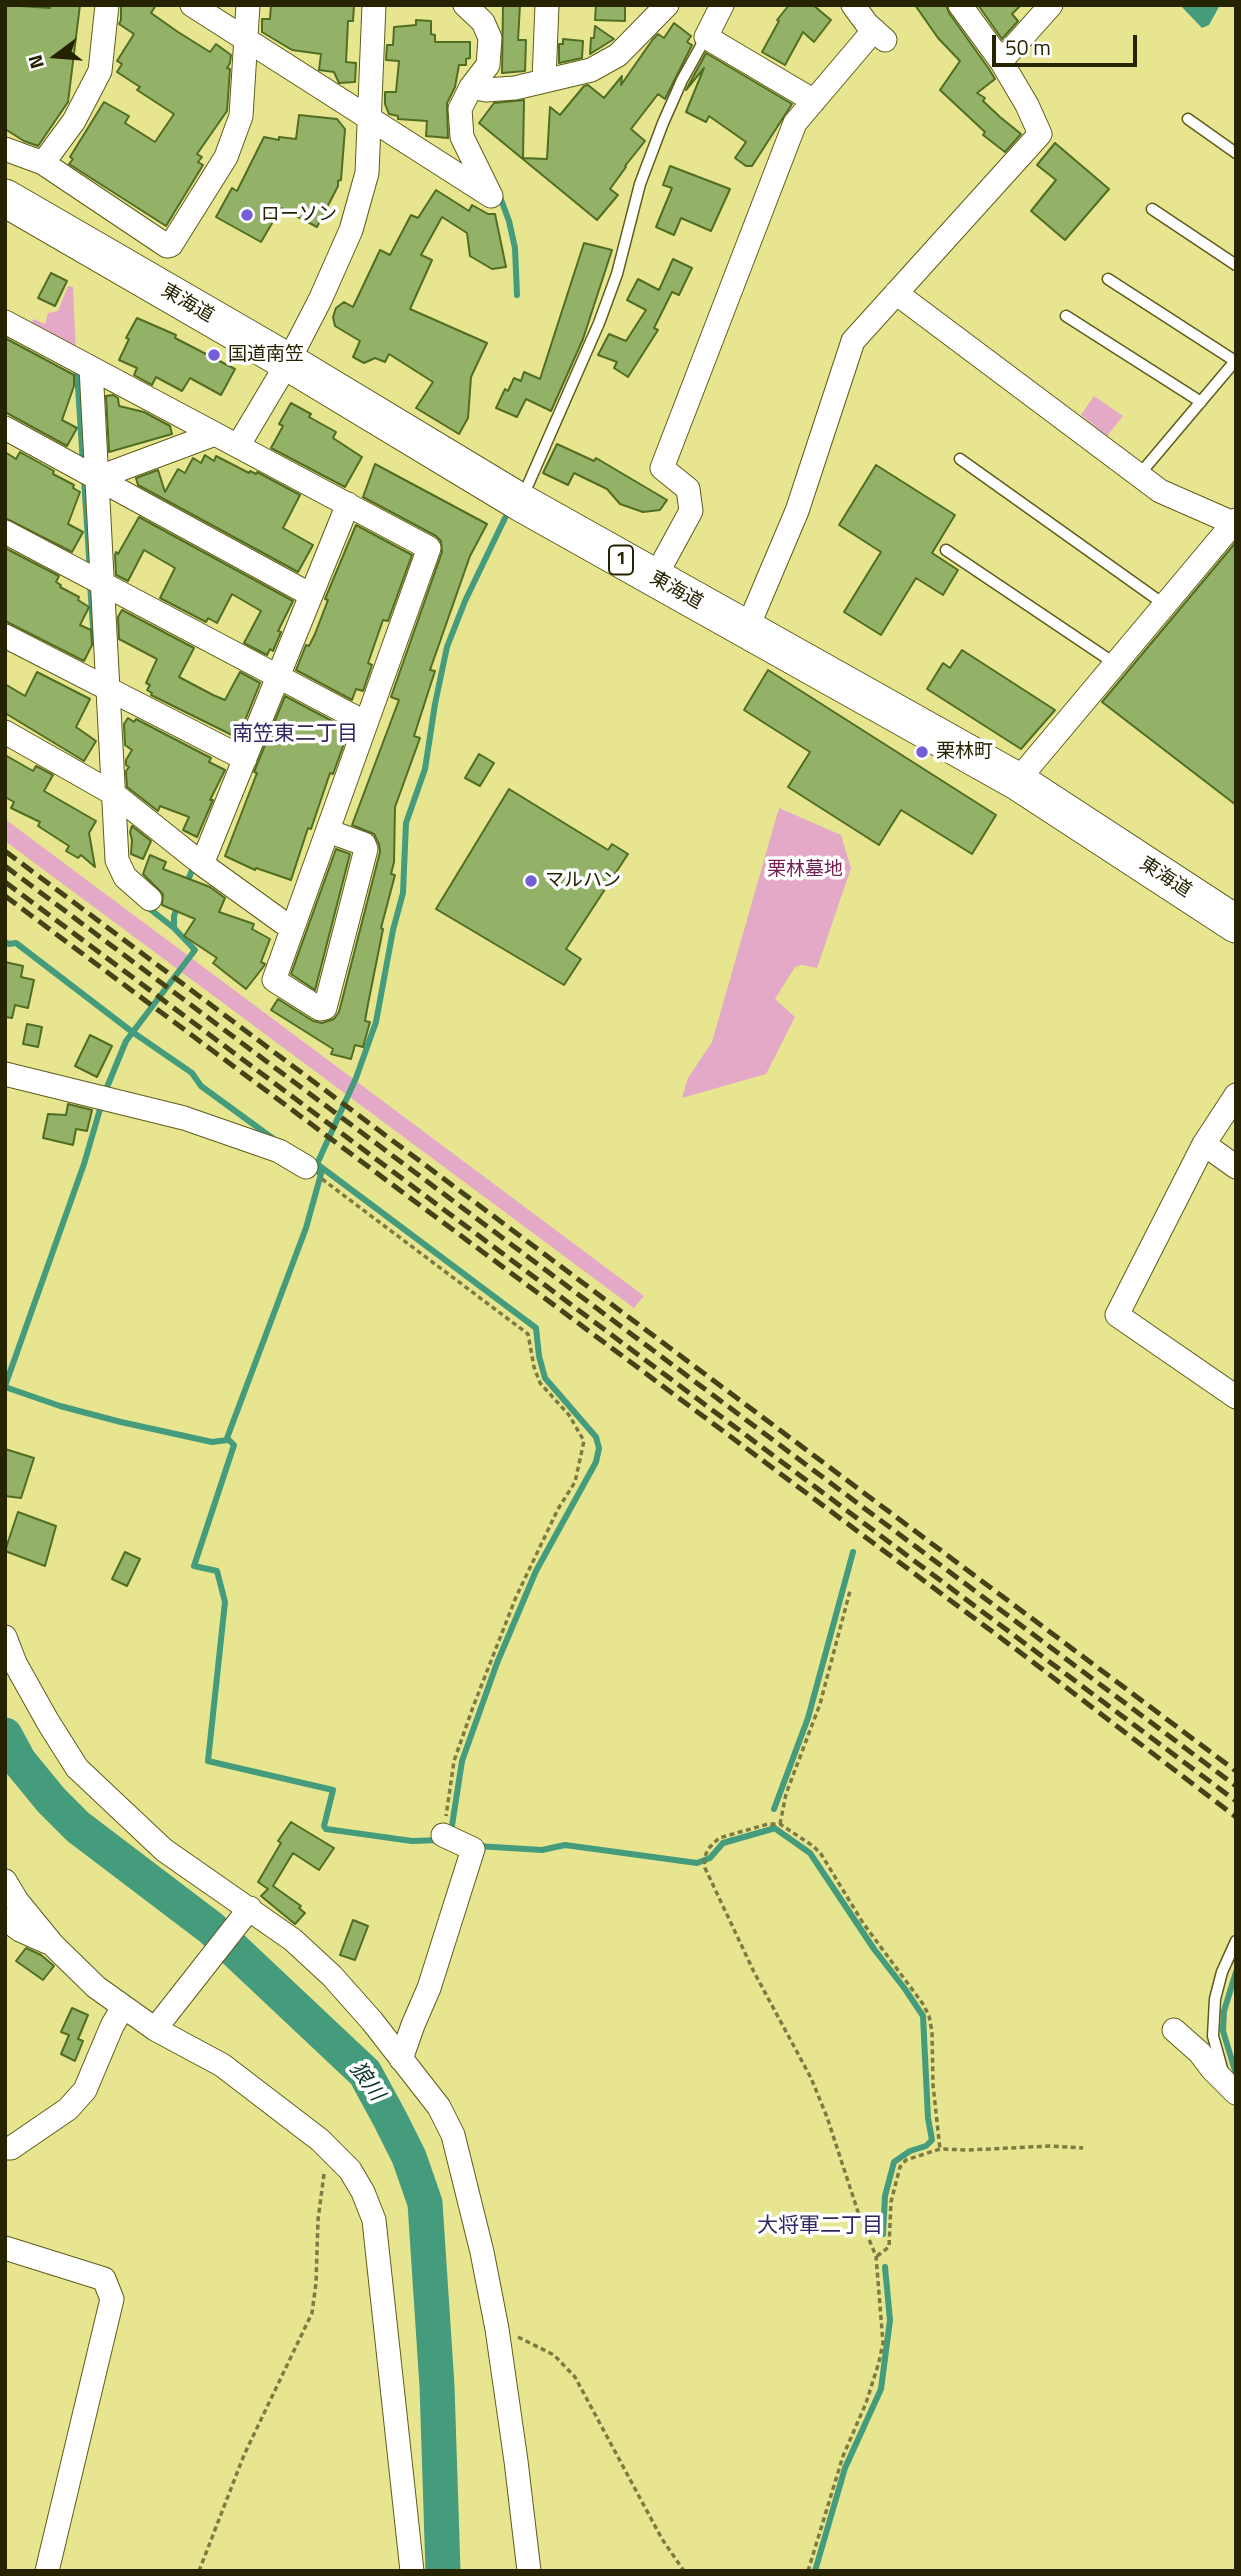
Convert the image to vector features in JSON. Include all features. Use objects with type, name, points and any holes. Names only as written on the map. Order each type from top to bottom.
[{"type":"highway","name":"東海道","points":[[5,198],[288,362],[520,502],[1017,781],[1236,924]]},
{"type":"street","points":[[43,163],[74,121],[100,71],[107,5]]},
{"type":"street","points":[[192,5],[491,196],[462,137],[460,108],[471,87],[488,65],[490,38],[483,22],[465,5]]},
{"type":"street","points":[[5,149],[43,163],[167,246],[171,245],[226,157],[241,116],[248,5]]},
{"type":"street","points":[[238,446],[288,362],[320,300],[351,230],[367,173],[374,5]]},
{"type":"street","points":[[544,80],[547,5]]},
{"type":"street","points":[[471,87],[486,90],[515,88],[591,70],[618,55],[667,5]]},
{"type":"street","points":[[722,5],[706,37],[814,101]]},
{"type":"street","points":[[654,579],[691,511],[688,489],[662,468],[795,123],[880,35],[853,5]]},
{"type":"street","points":[[747,629],[797,512],[853,341],[1040,134],[1027,105],[1001,61],[960,5]]},
{"type":"street","points":[[1001,61],[1051,5]]},
{"type":"street","points":[[896,293],[1160,491],[1234,522],[1017,781]]},
{"type":"street","points":[[5,322],[429,548],[274,980],[320,1009],[325,1009],[366,849],[364,844],[328,831]]},
{"type":"street","points":[[91,368],[117,860],[125,877],[150,899]]},
{"type":"street","points":[[5,428],[311,595]]},
{"type":"street","points":[[97,478],[215,434]]},
{"type":"street","points":[[202,864],[348,504]]},
{"type":"street","points":[[5,532],[366,723]]},
{"type":"street","points":[[5,636],[245,759]]},
{"type":"street","points":[[5,732],[114,794],[202,864],[292,929]]},
{"type":"street","points":[[5,1074],[184,1118],[279,1151],[306,1167]]},
{"type":"street","points":[[1236,1095],[1204,1144],[1117,1315],[1236,1397]]},
{"type":"street","points":[[1204,1144],[1236,1167]]},
{"type":"street","points":[[5,1637],[15,1663],[77,1768],[164,1850],[293,1940],[332,1976],[439,2108],[453,2135],[482,2252],[497,2329],[529,2571]]},
{"type":"street","points":[[401,2059],[412,2025],[429,1988],[473,1849],[443,1835]]},
{"type":"street","points":[[5,1881],[17,1901],[53,1945],[96,1987],[155,2029],[222,2065],[329,2150],[350,2170],[363,2192],[374,2220],[412,2571]]},
{"type":"street","points":[[155,2029],[250,1909]]},
{"type":"street","points":[[5,1919],[20,1930],[53,1945]]},
{"type":"street","points":[[5,2148],[11,2148],[68,2109],[85,2090],[123,2007]]},
{"type":"street","points":[[1174,2030],[1200,2053],[1236,2093]]},
{"type":"street","points":[[5,2248],[104,2279],[112,2299],[47,2571]]},
{"type":"lane","points":[[520,502],[599,323],[617,274],[640,184],[663,123],[682,80],[706,37]]},
{"type":"lane","points":[[1188,120],[1236,153]]},
{"type":"lane","points":[[1152,209],[1236,265]]},
{"type":"lane","points":[[1108,279],[1235,361],[1139,475]]},
{"type":"lane","points":[[1066,316],[1201,402]]},
{"type":"lane","points":[[960,459],[1166,605]]},
{"type":"lane","points":[[946,550],[1114,663]]},
{"type":"lane","points":[[1236,1941],[1222,1972],[1215,1999],[1213,2036],[1223,2072],[1236,2093]]},
{"type":"path","points":[[306,1167],[528,1334],[540,1383],[569,1415],[584,1441],[575,1482],[558,1509],[516,1597],[473,1707],[454,1761],[443,1835]]},
{"type":"path","points":[[780,1824],[786,1794],[820,1704],[850,1591]]},
{"type":"path","points":[[808,2571],[843,2456],[866,2403],[879,2362],[883,2343],[876,2256],[811,2078],[754,1972],[705,1868],[704,1859],[708,1849],[719,1838],[768,1824],[780,1824],[821,1854],[863,1923],[878,1940],[929,2016],[940,2149]]},
{"type":"path","points":[[876,2256],[889,2247],[891,2202],[900,2167],[906,2160],[940,2149],[1050,2146],[1083,2148]]},
{"type":"path","points":[[199,2571],[244,2455],[312,2313],[321,2189],[329,2150]]},
{"type":"path","points":[[497,2329],[524,2339],[554,2355],[575,2377],[650,2518],[684,2571]]},
{"type":"green space","points":[[68,286],[73,287],[76,352],[29,325],[34,319],[45,324],[48,313],[58,311]]},
{"type":"green space","points":[[1094,396],[1123,416],[1107,436],[1081,415]]},
{"type":"green space","name":"栗林墓地","points":[[779,808],[841,835],[851,868],[817,968],[802,965],[795,967],[775,999],[795,1017],[766,1074],[682,1098],[688,1078],[712,1042]]},
{"type":"green space","points":[[5,819],[644,1296],[634,1308],[5,841]]},
{"type":"shaded area","points":[[1180,5],[1220,5],[1209,25],[1202,28]]},
{"type":"building","points":[[5,5],[50,8],[50,5],[80,5],[68,102],[38,146],[5,129]]},
{"type":"building","points":[[121,5],[156,5],[151,13],[178,32],[210,52],[216,44],[231,55],[227,68],[230,69],[227,111],[197,154],[202,157],[198,162],[203,165],[166,226],[69,164],[73,159],[70,157],[104,102],[129,116],[125,123],[155,142],[174,114],[137,90],[140,87],[117,72],[122,64],[117,61],[134,34],[119,24]]},
{"type":"building","points":[[271,5],[354,5],[353,21],[348,21],[346,62],[356,63],[355,82],[339,83],[334,72],[319,70],[321,54],[292,50],[262,32],[262,19],[270,19]]},
{"type":"building","points":[[503,5],[520,5],[518,40],[526,40],[525,71],[502,73]]},
{"type":"building","points":[[596,5],[625,5],[625,21],[595,20]]},
{"type":"building","points":[[789,5],[813,5],[831,20],[814,42],[803,32],[785,65],[762,52],[779,21],[777,20]]},
{"type":"building","points":[[915,5],[946,5],[989,69],[995,79],[977,93],[1021,134],[1005,152],[983,135],[985,132],[940,90],[960,61],[938,38]]},
{"type":"building","points":[[978,5],[1021,5],[1012,14],[1018,21],[1002,39]]},
{"type":"building","points":[[416,20],[431,21],[431,34],[435,35],[435,42],[470,42],[470,58],[466,59],[466,65],[459,65],[455,87],[447,103],[448,138],[426,136],[427,121],[398,119],[398,116],[389,114],[385,104],[385,92],[396,92],[399,61],[386,60],[387,45],[393,45],[394,27],[416,25]]},
{"type":"building","points":[[674,23],[691,36],[687,42],[692,45],[665,99],[658,94],[631,129],[645,141],[610,189],[618,195],[597,220],[479,123],[494,103],[524,100],[523,158],[547,159],[550,107],[560,115],[584,86],[588,85],[604,98],[622,76],[621,85],[653,39],[658,34],[664,38]]},
{"type":"building","points":[[595,26],[614,39],[590,54],[591,38],[594,38]]},
{"type":"building","points":[[563,39],[583,41],[582,58],[559,63],[559,44],[563,44]]},
{"type":"building","points":[[706,53],[792,104],[752,166],[746,166],[735,158],[746,142],[709,116],[706,122],[686,112],[704,68],[686,90]]},
{"type":"building","points":[[299,115],[337,119],[345,129],[341,180],[338,181],[317,227],[281,208],[261,242],[216,217],[232,188],[237,191],[264,137],[296,139]]},
{"type":"building","points":[[1055,143],[1109,189],[1065,240],[1031,211],[1056,180],[1037,165]]},
{"type":"building","points":[[670,166],[730,189],[711,231],[681,218],[674,235],[656,227],[672,188],[663,185]]},
{"type":"building","points":[[436,190],[469,211],[472,205],[488,214],[495,214],[506,267],[492,269],[470,256],[467,233],[442,217],[421,255],[432,260],[410,309],[487,343],[471,377],[468,418],[459,434],[416,408],[433,382],[389,354],[385,362],[375,358],[364,363],[353,357],[360,341],[335,326],[333,317],[336,308],[344,302],[353,307],[380,250],[390,255],[411,215],[418,218]]},
{"type":"building","points":[[584,243],[612,250],[583,339],[551,411],[526,399],[517,417],[496,408],[514,378],[521,381],[524,372],[540,379]]},
{"type":"building","points":[[673,259],[692,268],[679,295],[672,292],[654,328],[658,330],[628,377],[614,368],[617,362],[598,355],[609,334],[626,341],[646,310],[627,300],[638,279],[659,290]]},
{"type":"building","points":[[51,273],[67,281],[55,306],[38,298]]},
{"type":"building","points":[[137,318],[176,335],[175,338],[235,369],[221,395],[190,378],[182,391],[156,377],[152,385],[134,375],[137,368],[119,360],[129,339],[126,338]]},
{"type":"building","points":[[5,338],[74,375],[74,386],[62,420],[77,428],[67,446],[5,412]]},
{"type":"building","points":[[113,395],[118,398],[119,406],[144,412],[170,426],[172,434],[109,452],[106,396]]},
{"type":"building","points":[[291,403],[336,432],[333,438],[362,457],[345,487],[271,448],[283,426],[279,424]]},
{"type":"building","points":[[557,444],[594,461],[596,458],[667,500],[660,510],[643,512],[620,504],[607,489],[574,473],[568,485],[543,473]]},
{"type":"building","points":[[5,452],[16,459],[20,452],[54,471],[53,474],[74,485],[73,488],[80,492],[68,524],[83,532],[72,552],[5,518]]},
{"type":"building","points":[[205,455],[214,461],[216,456],[249,473],[257,472],[300,495],[283,528],[313,545],[298,572],[138,485],[136,478],[158,470],[165,492],[178,469],[185,473],[193,458],[201,463]]},
{"type":"building","points":[[375,464],[487,524],[470,556],[430,670],[435,671],[414,736],[420,738],[395,807],[394,862],[391,874],[395,875],[381,928],[383,929],[365,1021],[370,1022],[363,1047],[355,1045],[351,1059],[331,1054],[333,1049],[271,1010],[278,999],[313,1021],[322,1023],[334,1019],[339,1012],[380,852],[374,834],[352,825],[399,700],[391,697],[442,552],[441,541],[436,536],[363,497]]},
{"type":"building","points":[[876,465],[955,515],[932,553],[958,570],[943,595],[916,578],[881,635],[844,612],[881,552],[839,525]]},
{"type":"building","points":[[139,517],[293,601],[278,631],[281,632],[273,651],[270,649],[267,655],[244,643],[261,611],[232,594],[217,623],[208,618],[206,622],[160,598],[175,568],[144,550],[128,581],[116,575],[116,552],[118,554]]},
{"type":"building","points":[[356,525],[412,555],[388,621],[383,620],[368,663],[372,665],[363,691],[356,689],[352,700],[296,670],[306,645],[309,646],[315,634],[328,600],[325,599]]},
{"type":"building","points":[[1236,542],[1236,805],[1102,702]]},
{"type":"building","points":[[5,548],[59,576],[56,582],[60,587],[79,597],[78,600],[89,607],[80,625],[91,630],[92,645],[84,661],[5,621]]},
{"type":"building","points":[[122,610],[194,648],[179,677],[213,695],[225,700],[240,672],[260,683],[238,738],[151,695],[147,690],[150,685],[146,683],[157,659],[119,639],[118,617]]},
{"type":"building","points":[[962,650],[1055,710],[1021,749],[927,689],[943,663],[950,668]]},
{"type":"building","points":[[768,670],[996,815],[972,854],[901,810],[879,845],[788,787],[810,752],[744,710]]},
{"type":"building","points":[[37,672],[90,699],[76,727],[96,741],[84,761],[5,713],[5,684],[25,696]]},
{"type":"building","points":[[285,696],[349,730],[333,774],[330,773],[311,829],[308,828],[291,880],[256,868],[255,870],[225,856],[257,773],[254,772]]},
{"type":"building","points":[[128,718],[134,722],[136,719],[211,758],[209,762],[225,770],[210,800],[213,800],[197,837],[183,830],[189,817],[160,806],[158,811],[127,787],[126,771],[129,767],[126,760],[132,750],[125,745],[124,724]]},
{"type":"building","points":[[479,754],[494,763],[480,786],[465,778]]},
{"type":"building","points":[[5,755],[33,771],[36,766],[53,775],[44,791],[96,821],[89,833],[95,867],[81,855],[78,858],[66,851],[69,846],[38,826],[40,822],[11,808],[14,802],[5,797]]},
{"type":"building","name":"マルハン","points":[[509,789],[608,850],[612,844],[628,854],[566,949],[581,959],[564,985],[436,909]]},
{"type":"building","points":[[132,826],[151,841],[143,859],[131,854]]},
{"type":"building","points":[[336,849],[350,854],[315,990],[291,974]]},
{"type":"building","points":[[150,855],[166,862],[163,869],[210,887],[225,898],[219,912],[254,924],[252,929],[270,939],[261,962],[265,964],[246,989],[213,963],[217,958],[184,936],[195,919],[162,905],[163,894],[143,874]]},
{"type":"building","points":[[5,962],[23,966],[21,977],[34,980],[28,1008],[15,1005],[12,1018],[5,1017]]},
{"type":"building","points":[[27,1024],[42,1027],[38,1047],[23,1044]]},
{"type":"building","points":[[90,1035],[112,1046],[97,1077],[75,1066]]},
{"type":"building","points":[[68,1104],[92,1110],[87,1131],[76,1129],[73,1145],[43,1138],[48,1114],[66,1115]]},
{"type":"building","points":[[5,1449],[34,1458],[21,1498],[5,1496]]},
{"type":"building","points":[[18,1512],[56,1526],[45,1566],[5,1551]]},
{"type":"building","points":[[125,1552],[140,1559],[127,1586],[112,1579]]},
{"type":"building","points":[[291,1822],[334,1848],[319,1870],[293,1853],[273,1886],[301,1906],[299,1908],[305,1913],[295,1924],[261,1896],[268,1889],[258,1882],[281,1843],[278,1841]]},
{"type":"building","points":[[353,1920],[368,1926],[355,1960],[340,1955]]},
{"type":"building","points":[[26,1948],[41,1955],[54,1966],[43,1980],[16,1961]]},
{"type":"building","points":[[72,2008],[88,2015],[78,2039],[83,2041],[75,2061],[61,2054],[69,2035],[61,2032]]},
{"type":"waterway","points":[[499,194],[515,248],[517,295]]},
{"type":"waterway","points":[[77,371],[83,464]]},
{"type":"waterway","points":[[84,478],[90,572]]},
{"type":"waterway","points":[[451,1832],[462,1761],[497,1663],[536,1571],[596,1462],[599,1448],[596,1437],[545,1378],[536,1328],[317,1164],[356,1078],[376,1022],[393,930],[403,893],[406,823],[425,769],[447,647],[465,601],[505,518]]},
{"type":"waterway","points":[[90,583],[94,642]]},
{"type":"waterway","points":[[186,885],[195,863]]},
{"type":"waterway","points":[[174,928],[178,905]]},
{"type":"waterway","points":[[5,1386],[84,1164],[105,1092],[126,1041],[195,950],[174,928],[146,906]]},
{"type":"waterway","points":[[5,942],[16,943],[131,1031],[192,1073],[201,1086],[275,1140]]},
{"type":"waterway","points":[[312,1167],[321,1174],[306,1228],[227,1438],[234,1445],[194,1566],[217,1571],[225,1602],[208,1761],[333,1790],[324,1826],[326,1829],[412,1841],[440,1840]]},
{"type":"waterway","points":[[5,1387],[60,1406],[121,1422],[212,1442],[228,1440]]},
{"type":"waterway","points":[[774,1809],[808,1718],[853,1552]]},
{"type":"waterway","name":"狼川","points":[[5,1735],[19,1761],[51,1800],[78,1827],[211,1928],[365,2073],[390,2119],[409,2157],[425,2203],[437,2386],[443,2571]]},
{"type":"waterway","points":[[773,1827],[810,1853],[923,2016],[928,2118],[932,2140],[926,2146],[910,2151],[894,2162],[885,2196],[883,2234]]},
{"type":"waterway","points":[[477,1846],[542,1850],[565,1845],[697,1863],[710,1858],[723,1843],[772,1829]]},
{"type":"waterway","points":[[1236,1972],[1224,2011],[1223,2031],[1236,2074]]},
{"type":"waterway","points":[[815,2571],[845,2468],[881,2389],[890,2320],[885,2267]]},
{"type":"railway","points":[[5,851],[1236,1771]]},
{"type":"railway","points":[[5,866],[1236,1786]]},
{"type":"railway","points":[[5,882],[1236,1801]]},
{"type":"railway","points":[[5,896],[1025,1656],[1236,1817]]},
{"type":"place","name":"ローソン","points":[[247,215]]},
{"type":"place","name":"国道南笠","points":[[214,355]]},
{"type":"place","name":"栗林町","points":[[922,752]]},
{"type":"place","name":"マルハン","points":[[531,881]]},
{"type":"district","name":"南笠東二丁目","points":[[295,735]]},
{"type":"district","name":"大将軍二丁目","points":[[820,2227]]}]
